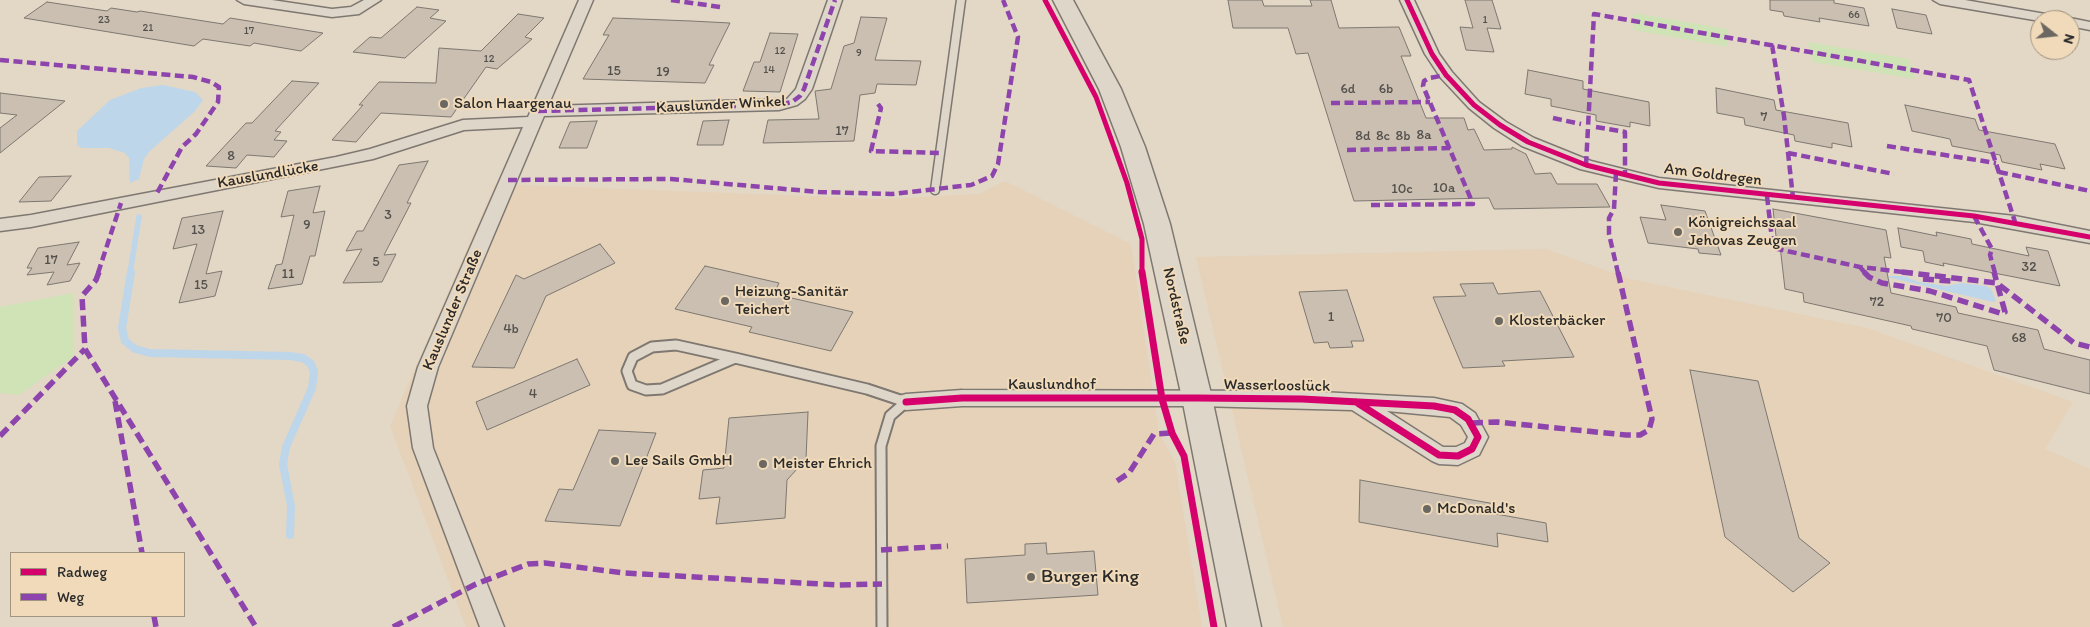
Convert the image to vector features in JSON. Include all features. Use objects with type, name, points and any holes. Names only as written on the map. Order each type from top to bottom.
[{"type":"main road","name":"Nordstraße","points":[[1063,0],[1110,90],[1133,147],[1157,224],[1197,398],[1244,627]]},
{"type":"street","points":[[244,0],[332,13],[354,11],[374,0]]},
{"type":"street","name":"Kauslunder Straße","points":[[492,627],[423,448],[417,406],[428,367],[586,0]]},
{"type":"street","name":"Kauslunder Winkel","points":[[536,116],[792,102],[804,90],[835,0]]},
{"type":"street","name":"Am Goldregen","points":[[1407,0],[1432,54],[1446,75],[1474,105],[1500,126],[1528,142],[1586,165],[1667,184],[1974,216],[2090,237]]},
{"type":"street","points":[[1940,0],[2030,15]]},
{"type":"street","name":"Kauslundlücke","points":[[0,225],[336,162],[373,154],[463,125],[536,116]]},
{"type":"street","name":"Kauslundhof","points":[[906,402],[962,398],[1197,398]]},
{"type":"street","name":"Wasserlooslück","points":[[1197,398],[1356,402],[1434,406],[1455,410],[1468,418],[1478,437],[1472,450],[1458,456],[1440,455],[1356,402]]},
{"type":"lane","points":[[935,190],[961,0]]},
{"type":"lane","name":"Kauslundhof","points":[[735,358],[662,389],[646,390],[632,384],[627,371],[633,357],[652,346],[676,345],[735,358],[867,389],[906,402]]},
{"type":"lane","points":[[882,627],[882,446],[890,416],[906,402]]},
{"type":"shaded area","points":[[1005,181],[1131,244],[1159,433],[1175,462],[1202,627],[466,627],[390,426],[495,184],[884,199],[979,194]]},
{"type":"shaded area","points":[[1546,249],[1630,279],[1867,328],[2073,402],[2045,449],[2090,469],[2090,627],[1283,627],[1196,257]]},
{"type":"green space","points":[[1634,13],[1727,29],[1728,47],[1634,30]]},
{"type":"green space","points":[[1808,42],[1909,59],[1915,79],[1812,62]]},
{"type":"green space","points":[[73,293],[74,356],[19,395],[0,393],[0,307]]},
{"type":"water","points":[[163,85],[195,92],[203,100],[195,111],[150,151],[144,159],[139,179],[130,183],[129,158],[125,153],[109,148],[82,148],[77,145],[77,131],[110,100],[141,88]]},
{"type":"water","points":[[1883,276],[1904,276],[1919,282],[1947,286],[1961,283],[1986,286],[1991,289],[1996,301],[1993,302]]},
{"type":"building","points":[[1228,0],[1262,0],[1264,6],[1312,6],[1310,0],[1331,0],[1339,28],[1399,27],[1411,56],[1401,56],[1426,118],[1464,118],[1468,130],[1474,129],[1484,150],[1512,149],[1512,147],[1526,154],[1535,174],[1551,173],[1557,184],[1597,184],[1610,207],[1494,209],[1489,198],[1354,201],[1308,53],[1296,54],[1288,28],[1233,28]]},
{"type":"building","points":[[1465,0],[1492,0],[1501,29],[1487,28],[1494,52],[1466,50],[1460,27],[1473,28]]},
{"type":"building","points":[[1770,0],[1834,0],[1834,3],[1864,8],[1869,26],[1819,18],[1820,22],[1784,16],[1783,12],[1770,10]]},
{"type":"building","points":[[47,2],[107,11],[111,8],[140,11],[223,24],[230,18],[323,33],[301,51],[254,43],[250,46],[203,39],[194,46],[24,18]]},
{"type":"building","points":[[417,7],[439,10],[430,18],[446,21],[405,58],[353,52],[370,37],[381,38]]},
{"type":"building","points":[[1892,9],[1926,15],[1932,34],[1897,28]]},
{"type":"building","points":[[518,14],[544,18],[525,37],[532,39],[497,69],[486,67],[451,117],[381,113],[356,142],[332,140],[363,105],[359,105],[379,82],[436,83],[439,48],[481,51]]},
{"type":"building","points":[[861,17],[887,18],[875,60],[921,61],[916,85],[877,84],[875,93],[860,95],[854,141],[763,143],[768,120],[819,119],[815,91],[831,89],[844,46],[854,43]]},
{"type":"building","points":[[613,18],[730,23],[709,65],[714,65],[705,83],[583,79],[609,35],[603,35]]},
{"type":"building","points":[[770,33],[798,34],[780,92],[743,91],[754,62],[760,62]]},
{"type":"building","points":[[1528,70],[1583,81],[1583,89],[1649,102],[1650,126],[1630,122],[1630,127],[1596,121],[1596,115],[1551,106],[1551,99],[1525,94]]},
{"type":"building","points":[[292,81],[319,83],[275,131],[281,132],[274,140],[287,141],[274,157],[247,155],[236,168],[206,166],[246,123],[252,123]]},
{"type":"building","points":[[1716,88],[1774,100],[1776,110],[1848,123],[1852,147],[1832,143],[1832,148],[1795,141],[1794,135],[1745,125],[1744,118],[1717,113]]},
{"type":"building","points":[[0,93],[65,101],[0,153],[0,128],[17,115],[0,113]]},
{"type":"building","points":[[1905,105],[1975,119],[1979,130],[2055,144],[2065,169],[2040,164],[2042,170],[2002,162],[2000,155],[1952,146],[1950,139],[1912,131]]},
{"type":"building","points":[[729,120],[723,145],[697,145],[703,121]]},
{"type":"building","points":[[597,121],[587,148],[559,148],[570,122]]},
{"type":"building","points":[[428,161],[407,203],[411,203],[384,255],[396,254],[382,282],[343,283],[362,249],[346,251],[357,231],[363,231],[399,165]]},
{"type":"building","points":[[71,176],[51,201],[19,202],[39,177]]},
{"type":"building","points":[[320,186],[313,213],[325,211],[315,256],[310,256],[302,284],[268,289],[276,265],[282,264],[294,215],[281,217],[288,191]]},
{"type":"building","name":"Königreichssaal Jehovas Zeugen","points":[[1661,205],[1705,211],[1721,255],[1699,253],[1698,249],[1648,243],[1640,217],[1666,220]]},
{"type":"building","points":[[1773,209],[1886,230],[1891,258],[1884,257],[1891,293],[1956,307],[1958,313],[2038,330],[2044,349],[2090,360],[2090,394],[1994,370],[1987,346],[1912,329],[1911,326],[1804,302],[1803,293],[1785,289]]},
{"type":"building","points":[[223,211],[206,274],[222,271],[215,296],[179,303],[197,244],[173,249],[182,218]]},
{"type":"building","points":[[1898,228],[1937,236],[1936,232],[1971,239],[1972,244],[2029,256],[2026,247],[2048,251],[2060,286],[1943,263],[1944,266],[1925,262],[1923,251],[1901,247]]},
{"type":"building","points":[[79,242],[67,265],[80,263],[70,281],[47,285],[54,272],[27,275],[32,268],[27,268],[38,248]]},
{"type":"building","points":[[600,244],[615,263],[546,296],[514,368],[472,367],[516,275],[524,279]]},
{"type":"building","points":[[705,266],[779,283],[774,294],[853,312],[831,351],[749,332],[752,327],[675,309]]},
{"type":"building","name":"Klosterbäcker","points":[[1493,283],[1498,294],[1540,291],[1574,357],[1502,361],[1505,366],[1463,368],[1433,297],[1466,296],[1460,284]]},
{"type":"building","points":[[1347,290],[1364,341],[1351,341],[1353,347],[1330,348],[1328,342],[1314,343],[1299,292]]},
{"type":"building","points":[[577,359],[590,385],[487,430],[476,402]]},
{"type":"building","points":[[1690,370],[1758,381],[1799,538],[1830,563],[1793,592],[1725,537]]},
{"type":"building","name":"Meister Ehrich","points":[[808,412],[806,459],[787,480],[785,518],[716,524],[720,497],[699,499],[703,470],[724,468],[729,418]]},
{"type":"building","name":"Lee Sails GmbH","points":[[599,430],[656,433],[620,526],[545,521],[559,489],[573,490]]},
{"type":"building","name":"McDonald's","points":[[1360,480],[1495,504],[1496,514],[1546,523],[1548,542],[1497,533],[1498,547],[1359,522]]},
{"type":"building","name":"Burger King","points":[[1046,543],[1047,554],[1094,551],[1098,595],[967,603],[965,559],[1025,555],[1025,544]]},
{"type":"waterway","points":[[130,273],[139,217]]},
{"type":"waterway","points":[[131,272],[122,328],[125,341],[135,349],[150,353],[290,356],[303,358],[311,364],[314,372],[312,388],[286,447],[283,464],[291,506],[290,535]]},
{"type":"marked path","points":[[671,0],[720,7]]},
{"type":"marked path","points":[[538,111],[779,105],[792,102],[800,96],[804,89],[835,0]]},
{"type":"marked path","points":[[508,180],[671,179],[819,192],[892,194],[971,185],[992,176],[998,164],[1018,37],[1003,0]]},
{"type":"marked path","points":[[1586,165],[1594,14],[1969,80],[2015,222]]},
{"type":"marked path","points":[[1772,45],[1784,116],[1793,198]]},
{"type":"marked path","points":[[0,60],[98,67],[193,77],[211,82],[219,87],[218,102],[196,134],[182,147],[156,195]]},
{"type":"marked path","points":[[1371,205],[1473,204],[1423,86],[1424,81],[1429,78],[1446,75]]},
{"type":"marked path","points":[[1331,103],[1430,102]]},
{"type":"marked path","points":[[878,104],[881,108],[871,151],[940,153]]},
{"type":"marked path","points":[[1553,118],[1581,124]]},
{"type":"marked path","points":[[1596,127],[1625,132],[1625,176]]},
{"type":"marked path","points":[[1887,146],[1996,163]]},
{"type":"marked path","points":[[1347,150],[1450,148]]},
{"type":"marked path","points":[[1788,153],[1894,174]]},
{"type":"marked path","points":[[1999,172],[2090,191]]},
{"type":"marked path","points":[[1472,423],[1497,422],[1626,435],[1640,435],[1649,430],[1652,419],[1609,234],[1609,218],[1614,209],[1616,173]]},
{"type":"marked path","points":[[1767,196],[1773,248],[1860,267],[1997,283],[2074,343],[2090,347]]},
{"type":"marked path","points":[[121,203],[96,280],[82,296],[85,349],[183,505],[256,627]]},
{"type":"marked path","points":[[1860,267],[1869,277],[1882,283],[1930,291],[2000,313],[2005,312],[1990,255],[1992,249],[1974,216]]},
{"type":"marked path","points":[[1923,279],[1952,281]]},
{"type":"marked path","points":[[0,436],[85,349]]},
{"type":"marked path","points":[[115,401],[142,552]]},
{"type":"marked path","points":[[1117,481],[1129,473],[1154,434],[1172,433]]},
{"type":"marked path","points":[[881,550],[948,546]]},
{"type":"marked path","points":[[393,627],[476,584],[528,564],[545,563],[624,573],[839,585],[882,584]]},
{"type":"marked path","points":[[154,617],[156,627]]},
{"type":"cycle path","points":[[1045,0],[1096,97],[1127,183],[1142,239],[1142,282],[1162,399],[1172,433],[1184,456],[1214,627]]},
{"type":"cycle path","points":[[1407,0],[1432,54],[1446,75],[1474,105],[1500,125],[1528,142],[1586,165],[1659,183],[1974,216],[2090,237]]},
{"type":"cycle path","points":[[906,402],[962,398],[1197,398],[1302,399],[1434,406],[1455,410],[1468,419],[1478,437],[1472,449],[1458,456],[1439,455],[1356,402]]},
{"type":"place","name":"Salon Haargenau","points":[[444,104]]},
{"type":"place","name":"Königreichssaal Jehovas Zeugen","points":[[1678,232]]},
{"type":"place","name":"Heizung-Sanitär Teichert","points":[[725,301]]},
{"type":"place","name":"Klosterbäcker","points":[[1499,321]]},
{"type":"place","name":"Lee Sails GmbH","points":[[615,461]]},
{"type":"place","name":"Meister Ehrich","points":[[763,464]]},
{"type":"place","name":"McDonald's","points":[[1427,509]]},
{"type":"place","name":"Burger King","points":[[1031,577]]}]
